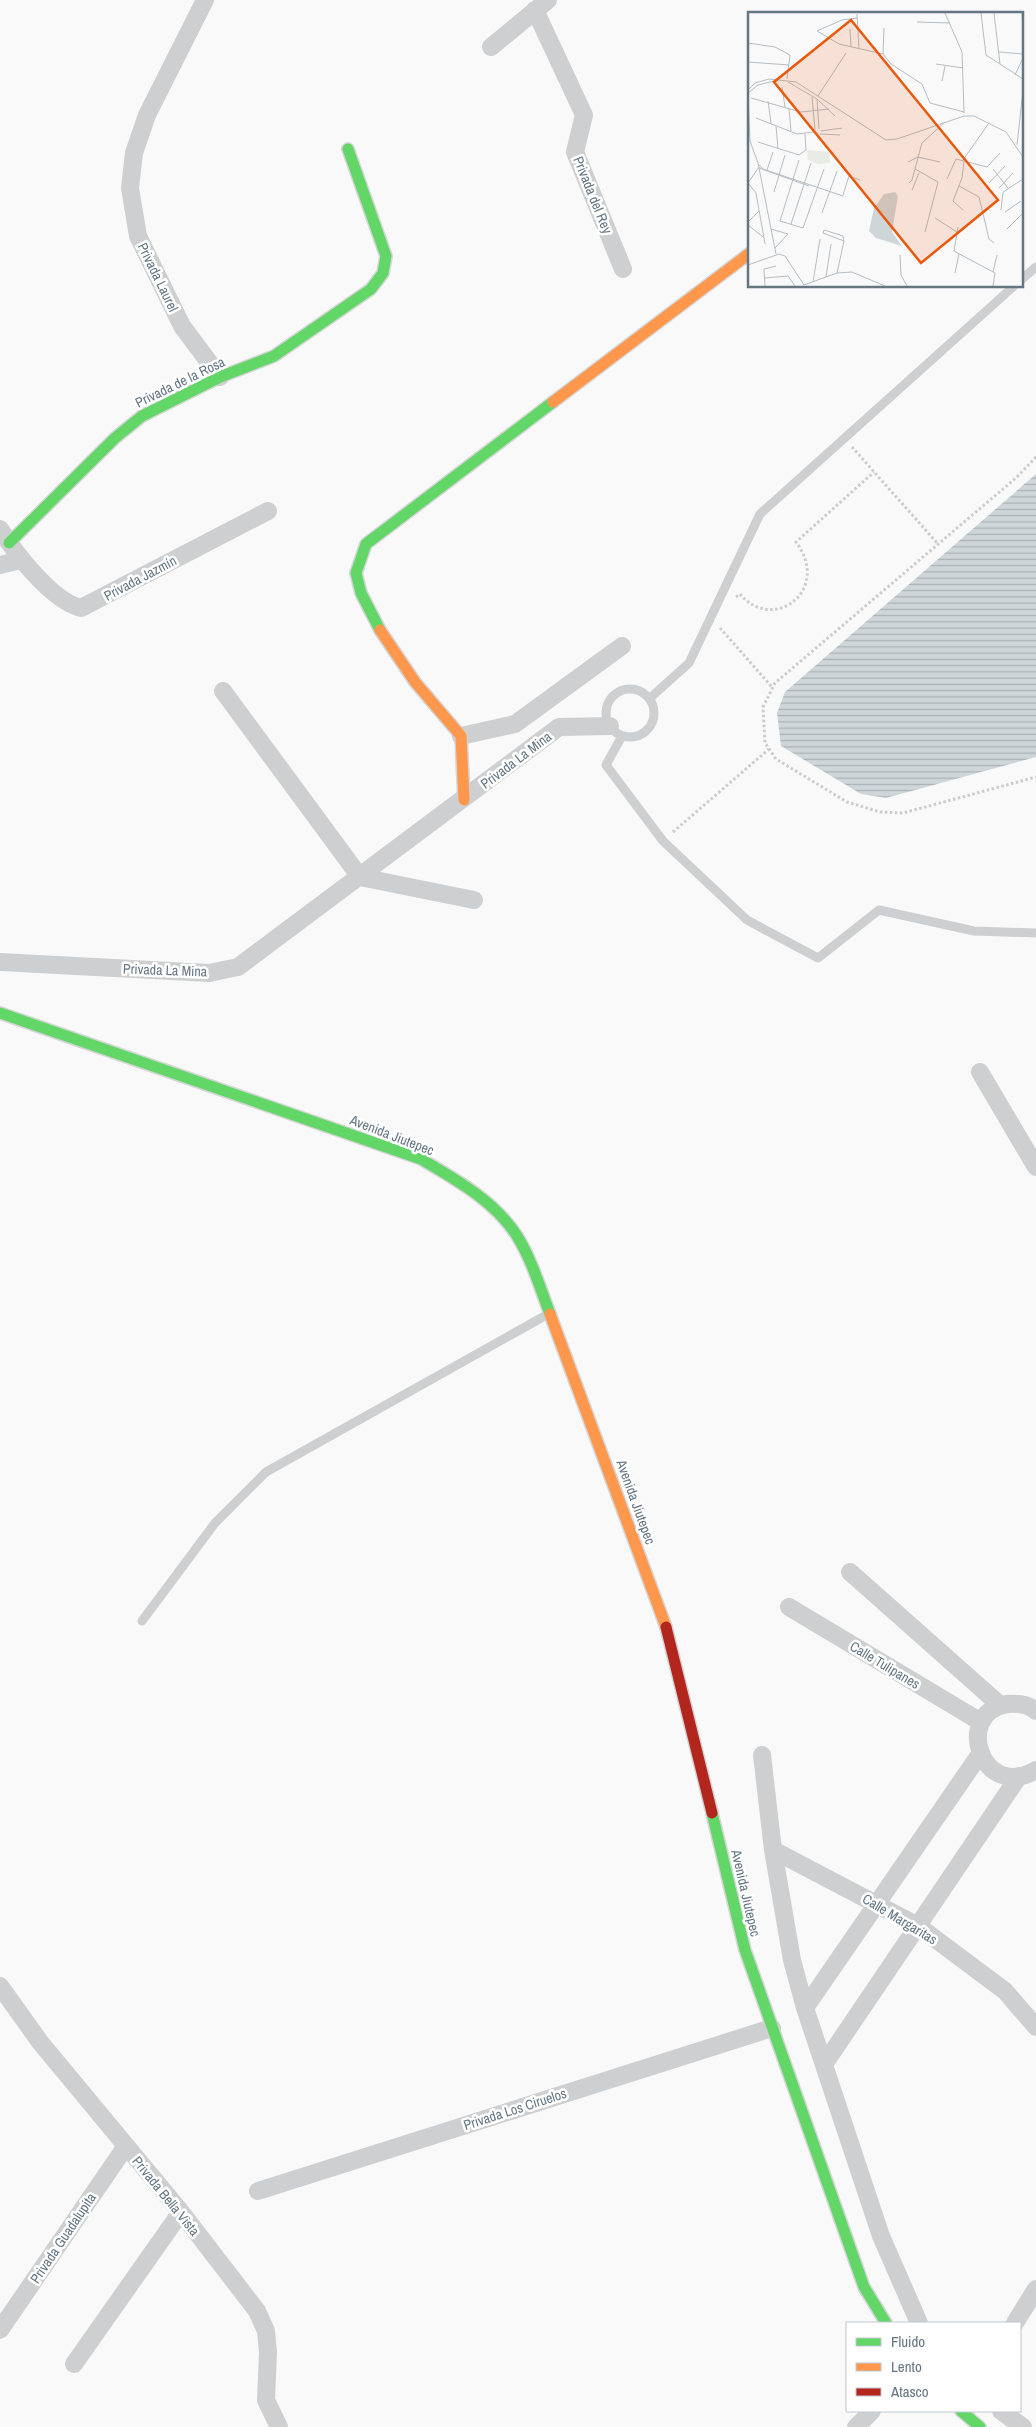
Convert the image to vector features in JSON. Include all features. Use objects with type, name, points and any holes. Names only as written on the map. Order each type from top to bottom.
[{"type":"main road","name":"Privada de la Rosa","points":[[4,536],[142,416],[220,377],[274,356],[371,289],[383,273],[386,256],[348,149]]},
{"type":"main road","points":[[464,800],[461,736],[432,706],[368,611],[356,571],[366,544],[748,254]]},
{"type":"main road","name":"Avenida Jiutepec","points":[[0,1013],[421,1160],[465,1184],[510,1227],[531,1265],[550,1313],[670,1639],[745,1950],[864,2287],[885,2322]]},
{"type":"main road","points":[[962,2412],[980,2427]]},
{"type":"street","name":"Privada Laurel","points":[[205,0],[147,115],[134,152],[130,188],[138,236],[182,326],[220,377]]},
{"type":"street","name":"Privada del Rey","points":[[491,47],[541,5],[584,115],[575,152],[623,270]]},
{"type":"street","name":"Privada Jazmín","points":[[4,536],[20,560],[68,605],[81,608],[268,511]]},
{"type":"street","points":[[0,565],[20,560]]},
{"type":"street","points":[[461,736],[515,724],[622,646]]},
{"type":"street","points":[[223,691],[360,877],[474,900]]},
{"type":"street","name":"Privada La Mina","points":[[0,962],[209,973],[238,967],[464,800],[559,726],[616,731]]},
{"type":"street","points":[[980,1072],[1036,1167]]},
{"type":"street","points":[[850,1572],[1000,1705]]},
{"type":"street","name":"Calle Tulipanes","points":[[789,1607],[981,1722]]},
{"type":"street","points":[[1036,1711],[1031,1707],[1016,1703],[1000,1705],[989,1712],[981,1722],[977,1744],[985,1762],[1000,1774],[1019,1776],[1036,1770]]},
{"type":"street","points":[[805,2008],[879,1904],[980,1754]]},
{"type":"street","points":[[762,1755],[773,1850],[792,1960],[805,2008],[825,2063],[881,2236],[919,2322]]},
{"type":"street","points":[[825,2063],[1019,1776]]},
{"type":"street","name":"Calle Margaritas","points":[[773,1850],[918,1926],[1005,1991],[1036,2027]]},
{"type":"street","name":"Privada Bella Vista","points":[[0,1986],[40,2042],[181,2212],[258,2311],[266,2331],[268,2352],[266,2400],[279,2427]]},
{"type":"street","name":"Privada Los Ciruelos","points":[[258,2191],[772,2028]]},
{"type":"street","name":"Privada Guadalupita","points":[[0,2330],[126,2146]]},
{"type":"street","points":[[74,2364],[181,2212]]},
{"type":"street","points":[[1017,2322],[1036,2289]]},
{"type":"street","points":[[856,2427],[871,2412]]},
{"type":"street","points":[[1001,2412],[1023,2427]]},
{"type":"lane","points":[[1024,277],[1036,267]]},
{"type":"lane","points":[[649,699],[689,664],[760,514],[1012,288]]},
{"type":"lane","points":[[616,731],[638,736],[651,725],[654,709],[649,699],[639,691],[632,689],[617,692],[608,704],[606,711],[616,731],[606,765],[663,840],[746,920],[818,958],[879,910],[974,931],[1036,932]]},
{"type":"lane","points":[[142,1621],[215,1523],[266,1472],[550,1313]]},
{"type":"path","points":[[844,438],[938,544]]},
{"type":"path","points":[[1036,457],[1017,477],[774,683],[763,707],[765,743],[776,759],[847,802],[880,812],[903,813],[1036,777]]},
{"type":"path","points":[[732,599],[740,594],[754,606],[778,609],[789,605],[798,597],[805,588],[808,564],[804,553],[796,542],[874,472]]},
{"type":"path","points":[[723,621],[720,628],[772,687]]},
{"type":"path","points":[[663,840],[769,748]]},
{"type":"shaded area","points":[[1036,474],[1036,757],[886,798],[861,794],[781,746],[777,713],[785,692]]},
{"type":"traffic: fast","points":[[9,543],[115,438],[142,416],[220,377],[274,356],[371,289],[383,273],[386,256],[348,149]]},
{"type":"traffic: fast","points":[[380,630],[361,593],[356,573],[366,544],[553,402]]},
{"type":"traffic: fast","points":[[0,1013],[421,1159],[474,1192],[508,1223],[527,1255],[550,1314]]},
{"type":"traffic: fast","points":[[712,1813],[745,1950],[864,2287],[885,2322]]},
{"type":"traffic: fast","points":[[962,2412],[980,2427]]},
{"type":"traffic: slow","points":[[553,402],[748,255]]},
{"type":"traffic: slow","points":[[380,630],[415,682],[461,736],[464,800]]},
{"type":"traffic: slow","points":[[550,1314],[666,1627]]},
{"type":"traffic: jam","points":[[666,1627],[712,1813]]}]
